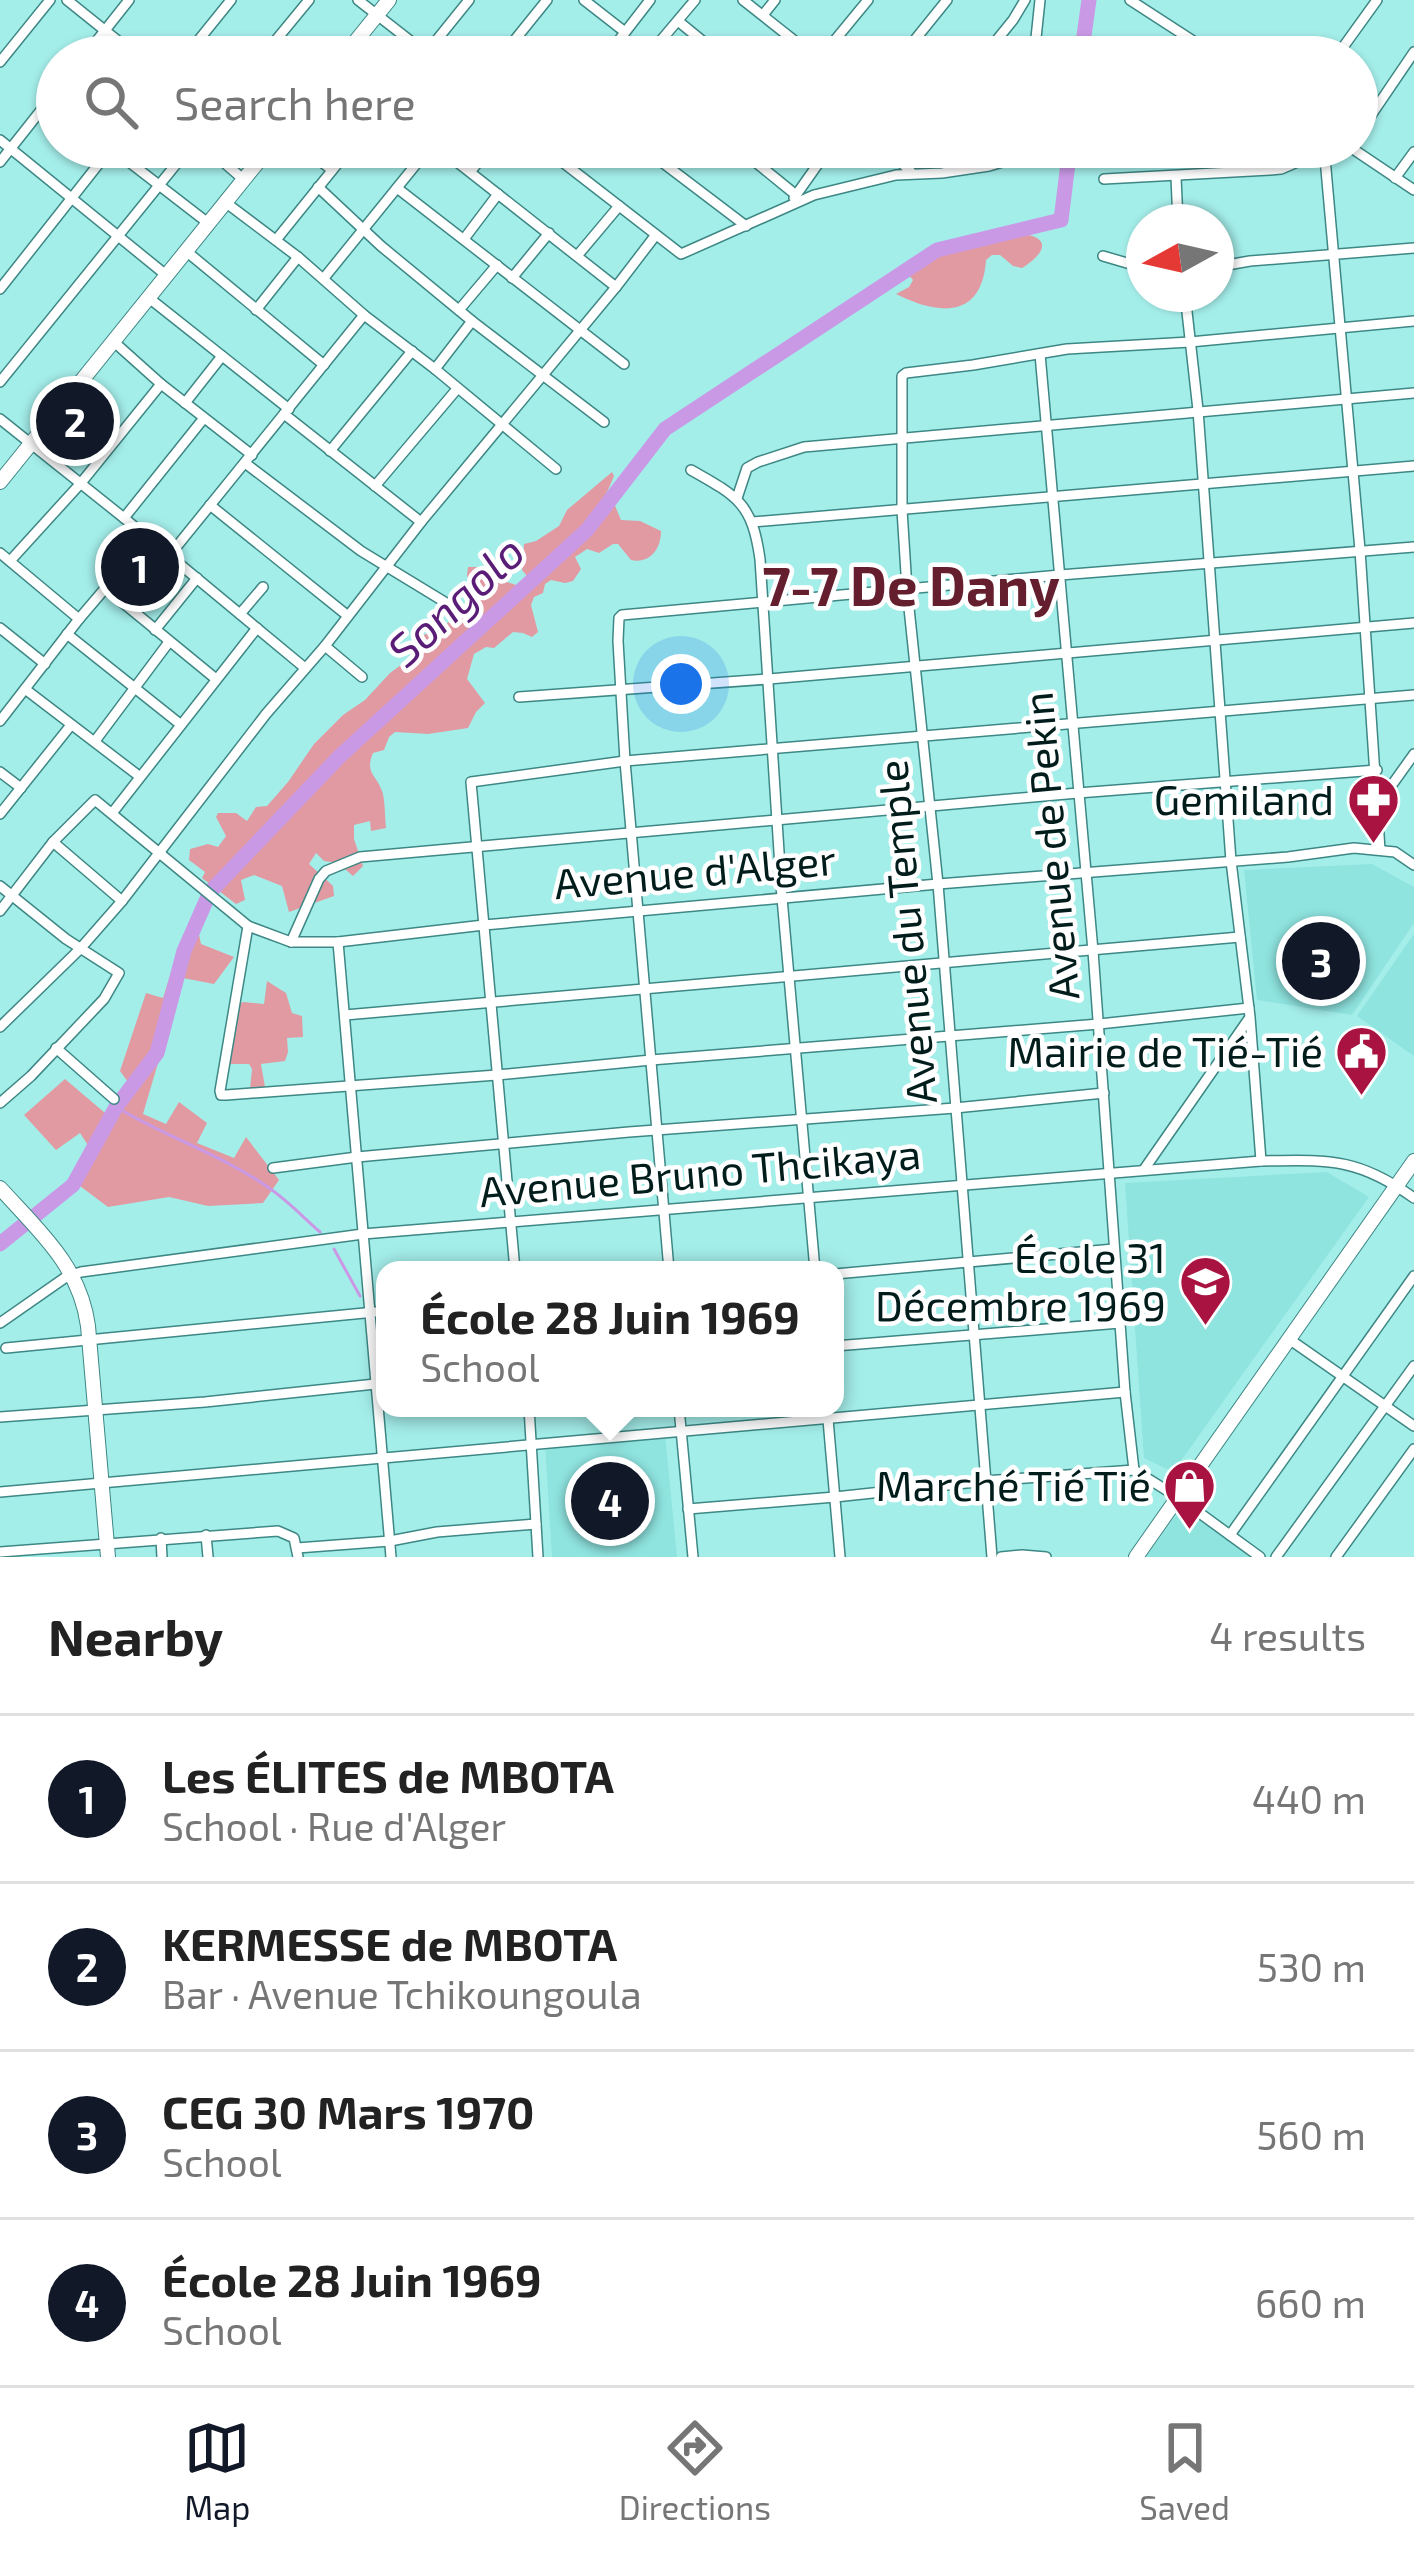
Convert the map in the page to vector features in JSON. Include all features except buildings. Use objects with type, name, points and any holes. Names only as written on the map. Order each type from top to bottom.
[{"type":"street","points":[[0,62],[50,0]]},
{"type":"street","points":[[67,0],[111,36]]},
{"type":"street","points":[[100,36],[130,0]]},
{"type":"street","points":[[202,36],[231,0]]},
{"type":"street","points":[[279,36],[309,0]]},
{"type":"street","points":[[358,0],[402,36]]},
{"type":"street","points":[[360,36],[389,0]]},
{"type":"street","points":[[441,36],[469,0]]},
{"type":"street","points":[[518,36],[547,0]]},
{"type":"street","points":[[584,0],[625,32]]},
{"type":"street","points":[[622,36],[650,0]]},
{"type":"street","points":[[665,36],[695,0]]},
{"type":"street","points":[[743,0],[790,36]]},
{"type":"street","points":[[763,15],[775,0]]},
{"type":"street","points":[[836,36],[868,0]]},
{"type":"street","points":[[918,36],[947,0]]},
{"type":"street","points":[[1000,36],[1025,0]]},
{"type":"street","points":[[1036,36],[1040,0]]},
{"type":"street","points":[[1130,0],[1186,36]]},
{"type":"street","points":[[1351,36],[1377,0]]},
{"type":"street","points":[[678,21],[696,36]]},
{"type":"street","points":[[1378,105],[1414,52]]},
{"type":"street","points":[[0,162],[36,117]]},
{"type":"street","points":[[0,140],[166,275]]},
{"type":"street","points":[[1395,178],[1414,152]]},
{"type":"street","points":[[1378,166],[1414,190]]},
{"type":"street","points":[[0,289],[96,168]]},
{"type":"street","points":[[137,168],[208,224]]},
{"type":"street","points":[[0,382],[172,168]]},
{"type":"street","points":[[230,168],[243,179]]},
{"type":"street","points":[[0,482],[252,168]]},
{"type":"street","points":[[276,241],[329,168]]},
{"type":"street","points":[[324,278],[412,168]]},
{"type":"street","points":[[466,168],[616,286]]},
{"type":"street","points":[[570,168],[681,254],[793,199],[913,173],[973,168]]},
{"type":"street","points":[[670,168],[746,226]]},
{"type":"street","points":[[760,168],[793,199]]},
{"type":"street","points":[[793,199],[815,168]]},
{"type":"street","points":[[908,168],[913,173]]},
{"type":"street","points":[[1104,178],[1283,168]]},
{"type":"street","points":[[1326,168],[1381,850]]},
{"type":"street","points":[[1176,177],[1177,204]]},
{"type":"street","points":[[318,187],[472,321],[604,422]]},
{"type":"street","points":[[398,188],[624,364]]},
{"type":"street","points":[[464,239],[498,194]]},
{"type":"street","points":[[224,202],[298,257],[556,470]]},
{"type":"street","points":[[577,256],[619,206]]},
{"type":"street","points":[[512,278],[549,233]]},
{"type":"street","points":[[0,1027],[122,901],[251,733],[655,236]]},
{"type":"street","points":[[1234,264],[1414,248]]},
{"type":"street","points":[[186,251],[323,365]]},
{"type":"street","points":[[1103,256],[1126,263]]},
{"type":"street","points":[[256,310],[298,257]]},
{"type":"street","points":[[459,310],[497,266]]},
{"type":"street","points":[[149,298],[330,451],[422,521]]},
{"type":"street","points":[[1187,312],[1231,861],[1262,1161]]},
{"type":"street","points":[[169,556],[364,315]]},
{"type":"street","points":[[1040,354],[1414,320]]},
{"type":"street","points":[[435,369],[472,321]]},
{"type":"street","points":[[113,341],[249,459],[387,568],[448,604]]},
{"type":"street","points":[[330,451],[412,351]]},
{"type":"street","name":"Avenue du Temple","points":[[997,1557],[985,1481],[938,884],[908,589],[901,436],[904,374],[1040,354]]},
{"type":"street","name":"Avenue de Pekin","points":[[1040,354],[1134,1470]]},
{"type":"street","points":[[185,403],[222,356]]},
{"type":"street","points":[[10,561],[161,384]]},
{"type":"street","points":[[375,486],[457,389]]},
{"type":"street","points":[[737,498],[743,471],[804,447],[1414,393]]},
{"type":"street","points":[[124,518],[204,418]]},
{"type":"street","points":[[0,419],[304,668]]},
{"type":"street","points":[[753,522],[1414,466]]},
{"type":"street","points":[[691,470],[737,498],[753,522],[760,559],[782,898],[814,1261]]},
{"type":"street","points":[[210,505],[348,616]]},
{"type":"street","points":[[1,718],[148,538]]},
{"type":"street","points":[[668,1261],[630,832],[620,690],[622,615],[1414,547]]},
{"type":"street","points":[[0,553],[79,619]]},
{"type":"street","points":[[155,630],[197,578]]},
{"type":"street","points":[[240,614],[263,587]]},
{"type":"street","points":[[105,588],[216,679]]},
{"type":"street","points":[[519,697],[1414,622]]},
{"type":"street","points":[[0,628],[45,664]]},
{"type":"street","points":[[113,812],[257,628]]},
{"type":"street","points":[[67,634],[180,724]]},
{"type":"street","points":[[95,741],[169,642]]},
{"type":"street","points":[[325,646],[362,676]]},
{"type":"street","points":[[26,689],[139,776]]},
{"type":"street","points":[[514,1261],[472,782],[625,761],[1414,695]]},
{"type":"street","points":[[0,814],[71,725]]},
{"type":"street","points":[[1379,803],[1414,754]]},
{"type":"street","points":[[0,911],[53,842],[95,800],[248,926],[291,942],[319,879],[326,871],[360,857],[1377,770]]},
{"type":"street","points":[[0,772],[21,788]]},
{"type":"street","points":[[53,842],[122,901]]},
{"type":"street","points":[[1410,862],[1414,847]]},
{"type":"street","name":"Avenue d'Alger","points":[[291,942],[338,942],[637,910],[1354,848],[1395,852],[1410,862]]},
{"type":"street","points":[[0,886],[119,976],[104,999],[0,1103]]},
{"type":"street","points":[[248,926],[220,1093],[226,1095],[1249,1012]]},
{"type":"street","points":[[345,1015],[1240,938]]},
{"type":"street","points":[[338,942],[376,1351]]},
{"type":"street","points":[[1145,1168],[1249,1012]]},
{"type":"street","points":[[56,1048],[114,1099]]},
{"type":"street","points":[[273,1168],[1104,1093]]},
{"type":"street","name":"Avenue Bruno Thcikaya","points":[[0,1323],[72,1274],[363,1234],[1262,1161],[1343,1162],[1371,1171],[1414,1198]]},
{"type":"street","points":[[1136,1557],[1414,1161]]},
{"type":"street","points":[[0,1188],[57,1250],[85,1305],[107,1550]]},
{"type":"street","points":[[844,1273],[1114,1249]]},
{"type":"street","points":[[1230,1535],[1414,1276]]},
{"type":"street","points":[[6,1348],[376,1312]]},
{"type":"street","points":[[844,1345],[1120,1323]]},
{"type":"street","points":[[1289,1339],[1414,1426]]},
{"type":"street","points":[[1276,1557],[1414,1366]]},
{"type":"street","points":[[0,1417],[376,1384]]},
{"type":"street","points":[[844,1412],[1125,1392]]},
{"type":"street","points":[[381,1417],[391,1557]]},
{"type":"street","points":[[530,1417],[538,1557]]},
{"type":"street","points":[[680,1417],[693,1557]]},
{"type":"street","points":[[0,1492],[795,1417]]},
{"type":"street","points":[[828,1417],[840,1557]]},
{"type":"street","points":[[1336,1557],[1414,1449]]},
{"type":"street","points":[[688,1509],[1134,1470],[1260,1557]]},
{"type":"street","points":[[4,1553],[107,1550],[160,1538],[278,1531],[288,1533],[298,1552],[437,1532],[536,1525]]},
{"type":"street","points":[[206,1535],[208,1557]]},
{"type":"street","points":[[160,1538],[162,1557]]},
{"type":"street","points":[[997,1557],[1046,1557]]},
{"type":"shaded area","points":[[1029,235],[1041,242],[1037,256],[1022,268],[992,255],[986,260],[976,294],[967,303],[942,308],[896,294],[913,280],[907,273],[937,253]]},
{"type":"shaded area","points":[[612,472],[602,502],[579,534],[333,755],[291,803],[300,804],[369,731],[584,535],[601,517],[611,496],[621,520],[640,521],[661,531],[657,549],[644,560],[631,560],[618,544],[599,553],[587,549],[575,557],[581,569],[573,581],[551,580],[534,597],[531,605],[538,632],[532,637],[513,632],[494,648],[474,654],[467,679],[485,703],[468,728],[428,734],[395,732],[384,750],[373,753],[370,766],[383,794],[386,828],[371,831],[370,821],[354,825],[363,866],[353,876],[316,853],[309,864],[333,886],[334,896],[289,912],[282,886],[254,875],[241,880],[245,900],[236,904],[202,878],[205,872],[189,860],[190,849],[208,844],[218,847],[226,836],[218,813],[236,813],[247,821],[256,807],[267,806],[314,744],[409,659],[422,636],[473,610],[468,567],[477,567],[488,580],[523,584],[527,576],[522,570],[524,544],[559,526],[567,510]]},
{"type":"shaded area","points":[[1372,864],[1414,887],[1414,923],[1352,1015],[1257,1000],[1244,870]]},
{"type":"shaded area","points":[[201,903],[207,906],[198,930],[201,944],[234,957],[214,984],[183,978],[143,1114],[166,1124],[179,1102],[207,1123],[197,1143],[234,1158],[246,1137],[279,1180],[263,1203],[208,1206],[169,1197],[108,1207],[80,1186],[95,1156],[80,1133],[56,1150],[24,1115],[65,1079],[105,1113],[128,1082],[120,1071],[146,993],[163,998]]},
{"type":"shaded area","points":[[1414,934],[1414,1056],[1357,1016]]},
{"type":"shaded area","points":[[267,981],[286,993],[292,1013],[302,1016],[303,1037],[287,1038],[285,1061],[261,1064],[265,1087],[250,1089],[249,1064],[225,1064],[236,1006],[264,1004]]},
{"type":"shaded area","name":"École 31 Décembre 1969","points":[[1327,1172],[1369,1197],[1173,1472],[1144,1458],[1125,1183]]},
{"type":"shaded area","points":[[665,1434],[677,1557],[552,1557],[545,1445]]},
{"type":"shaded area","name":"Marché Tié Tié","points":[[1182,1507],[1250,1557],[1146,1557]]},
{"type":"waterway","name":"Songolo","points":[[1084,36],[1089,0]]},
{"type":"waterway","name":"Songolo","points":[[0,1244],[73,1185],[116,1107],[157,1053],[184,951],[210,892],[340,756],[587,530],[665,429],[937,250],[1061,220],[1067,168]]},
{"type":"waterway","points":[[116,1107],[251,1177],[320,1232]]},
{"type":"waterway","points":[[334,1249],[360,1296]]},
{"type":"place","name":"KERMESSE de MBOTA","points":[[75,421]]},
{"type":"place","name":"Les ÉLITES de MBOTA","points":[[140,567]]},
{"type":"place","name":"Gemiland","points":[[1373,846]]},
{"type":"place","name":"CEG 30 Mars 1970","points":[[1321,961]]},
{"type":"place","name":"Mairie de Tié-Tié","points":[[1362,1098]]},
{"type":"place","name":"École 31 Décembre 1969","points":[[1205,1328]]},
{"type":"place","name":"École 28 Juin 1969","points":[[610,1501]]},
{"type":"place","name":"Marché Tié Tié","points":[[1190,1532]]},
{"type":"district","name":"7-7 De Dany","points":[[911,587]]}]
